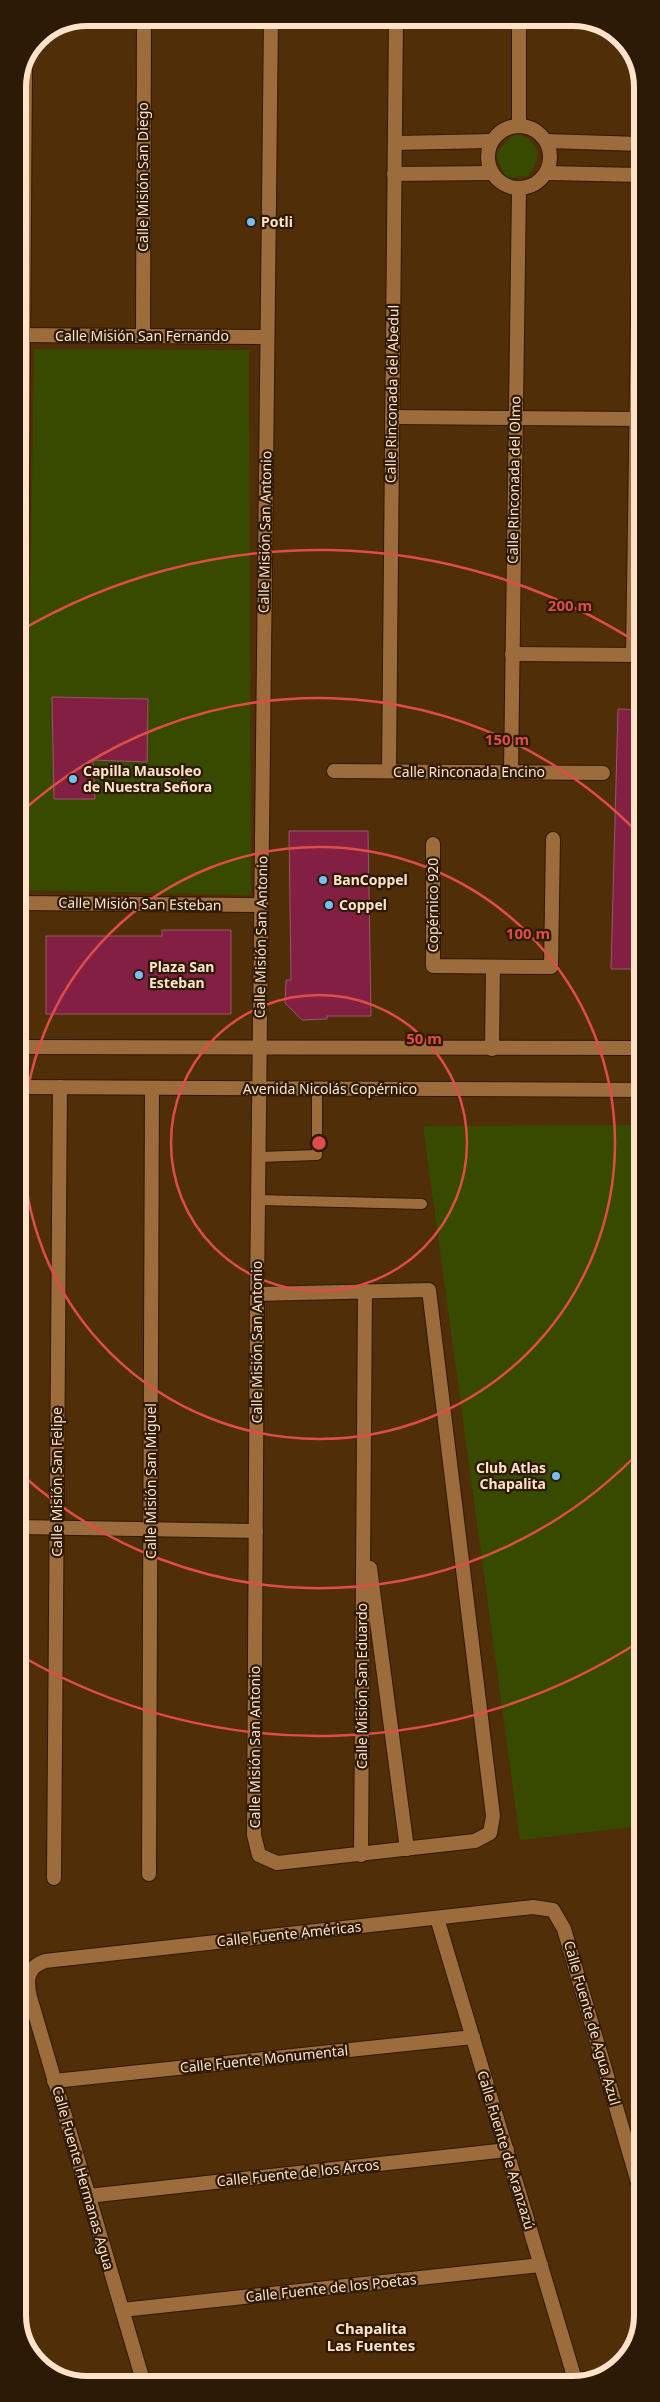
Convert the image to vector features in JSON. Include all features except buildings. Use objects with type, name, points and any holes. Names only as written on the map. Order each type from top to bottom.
[{"type":"street","name":"Calle Misión San Diego","points":[[143,336],[144,26]]},
{"type":"street","name":"Calle Misión San Antonio","points":[[271,26],[257,1294],[254,1835],[259,1855],[277,1863],[361,1855]]},
{"type":"street","name":"Calle Rinconada del Abedul","points":[[389,771],[396,26]]},
{"type":"street","points":[[519,26],[519,126]]},
{"type":"street","points":[[519,126],[534,130],[546,141],[550,157],[546,173],[539,182],[530,187],[518,189],[508,187],[492,173],[488,163],[488,152],[492,141],[508,128],[519,126]]},
{"type":"street","points":[[395,142],[492,141]]},
{"type":"street","points":[[546,141],[634,144]]},
{"type":"street","points":[[394,174],[492,173]]},
{"type":"street","points":[[546,173],[634,175]]},
{"type":"street","name":"Calle Rinconada del Olmo","points":[[511,772],[518,189]]},
{"type":"street","name":"Calle Misión San Fernando","points":[[26,335],[267,337]]},
{"type":"street","points":[[392,417],[634,418]]},
{"type":"street","points":[[512,654],[634,655]]},
{"type":"street","name":"Calle Rinconada Encino","points":[[334,771],[603,773]]},
{"type":"street","name":"Copérnico 920","points":[[433,844],[433,966],[551,967],[553,839]]},
{"type":"street","name":"Calle Misión San Esteban","points":[[26,903],[261,905]]},
{"type":"street","points":[[492,1049],[493,967]]},
{"type":"street","points":[[26,1047],[634,1048]]},
{"type":"street","name":"Avenida Nicolás Copérnico","points":[[26,1087],[634,1090]]},
{"type":"street","name":"Calle Misión San Felipe","points":[[54,1878],[60,1087]]},
{"type":"street","name":"Calle Misión San Miguel","points":[[149,1874],[152,1088]]},
{"type":"street","points":[[257,1294],[429,1290],[493,1816],[490,1833],[475,1841],[361,1855]]},
{"type":"street","name":"Calle Misión San Eduardo","points":[[361,1855],[365,1291]]},
{"type":"street","name":"Calle Misión San Eduardo","points":[[363,1518],[407,1849]]},
{"type":"street","points":[[26,1527],[256,1531]]},
{"type":"street","name":"Calle Fuente Américas","points":[[29,1972],[36,1964],[45,1961],[533,1907],[552,1910]]},
{"type":"street","name":"Calle Fuente de Agua Azul","points":[[552,1910],[564,1929],[634,2169]]},
{"type":"street","name":"Calle Fuente de Aranzazú","points":[[437,1918],[573,2376]]},
{"type":"street","name":"Calle Fuente Hermanas Agua","points":[[29,1972],[27,1984],[30,1997],[142,2376]]},
{"type":"street","name":"Calle Fuente Monumental","points":[[54,2081],[473,2037]]},
{"type":"street","name":"Calle Fuente de los Arcos","points":[[88,2196],[507,2150]]},
{"type":"street","name":"Calle Fuente de los Poetas","points":[[122,2310],[541,2265]]},
{"type":"lane","points":[[259,1156],[317,1155],[317,1089]]},
{"type":"lane","points":[[258,1200],[422,1204]]},
{"type":"green space","points":[[519,134],[536,146],[536,163],[528,176],[507,178],[498,162],[497,153],[510,137]]},
{"type":"green space","points":[[34,349],[249,350],[251,895],[26,890]]},
{"type":"green space","name":"Club Atlas Chapalita","points":[[634,1125],[634,1827],[520,1840],[423,1126]]},
{"type":"place","name":"Potli","points":[[251,222]]},
{"type":"place","name":"Capilla Mausoleo de Nuestra Señora","points":[[73,779]]},
{"type":"place","name":"BanCoppel","points":[[323,880]]},
{"type":"place","name":"Coppel","points":[[329,905]]},
{"type":"place","name":"Plaza San Esteban","points":[[139,975]]},
{"type":"place","name":"Club Atlas Chapalita","points":[[556,1476]]},
{"type":"district","name":"Chapalita Las Fuentes","points":[[371,2338]]}]
